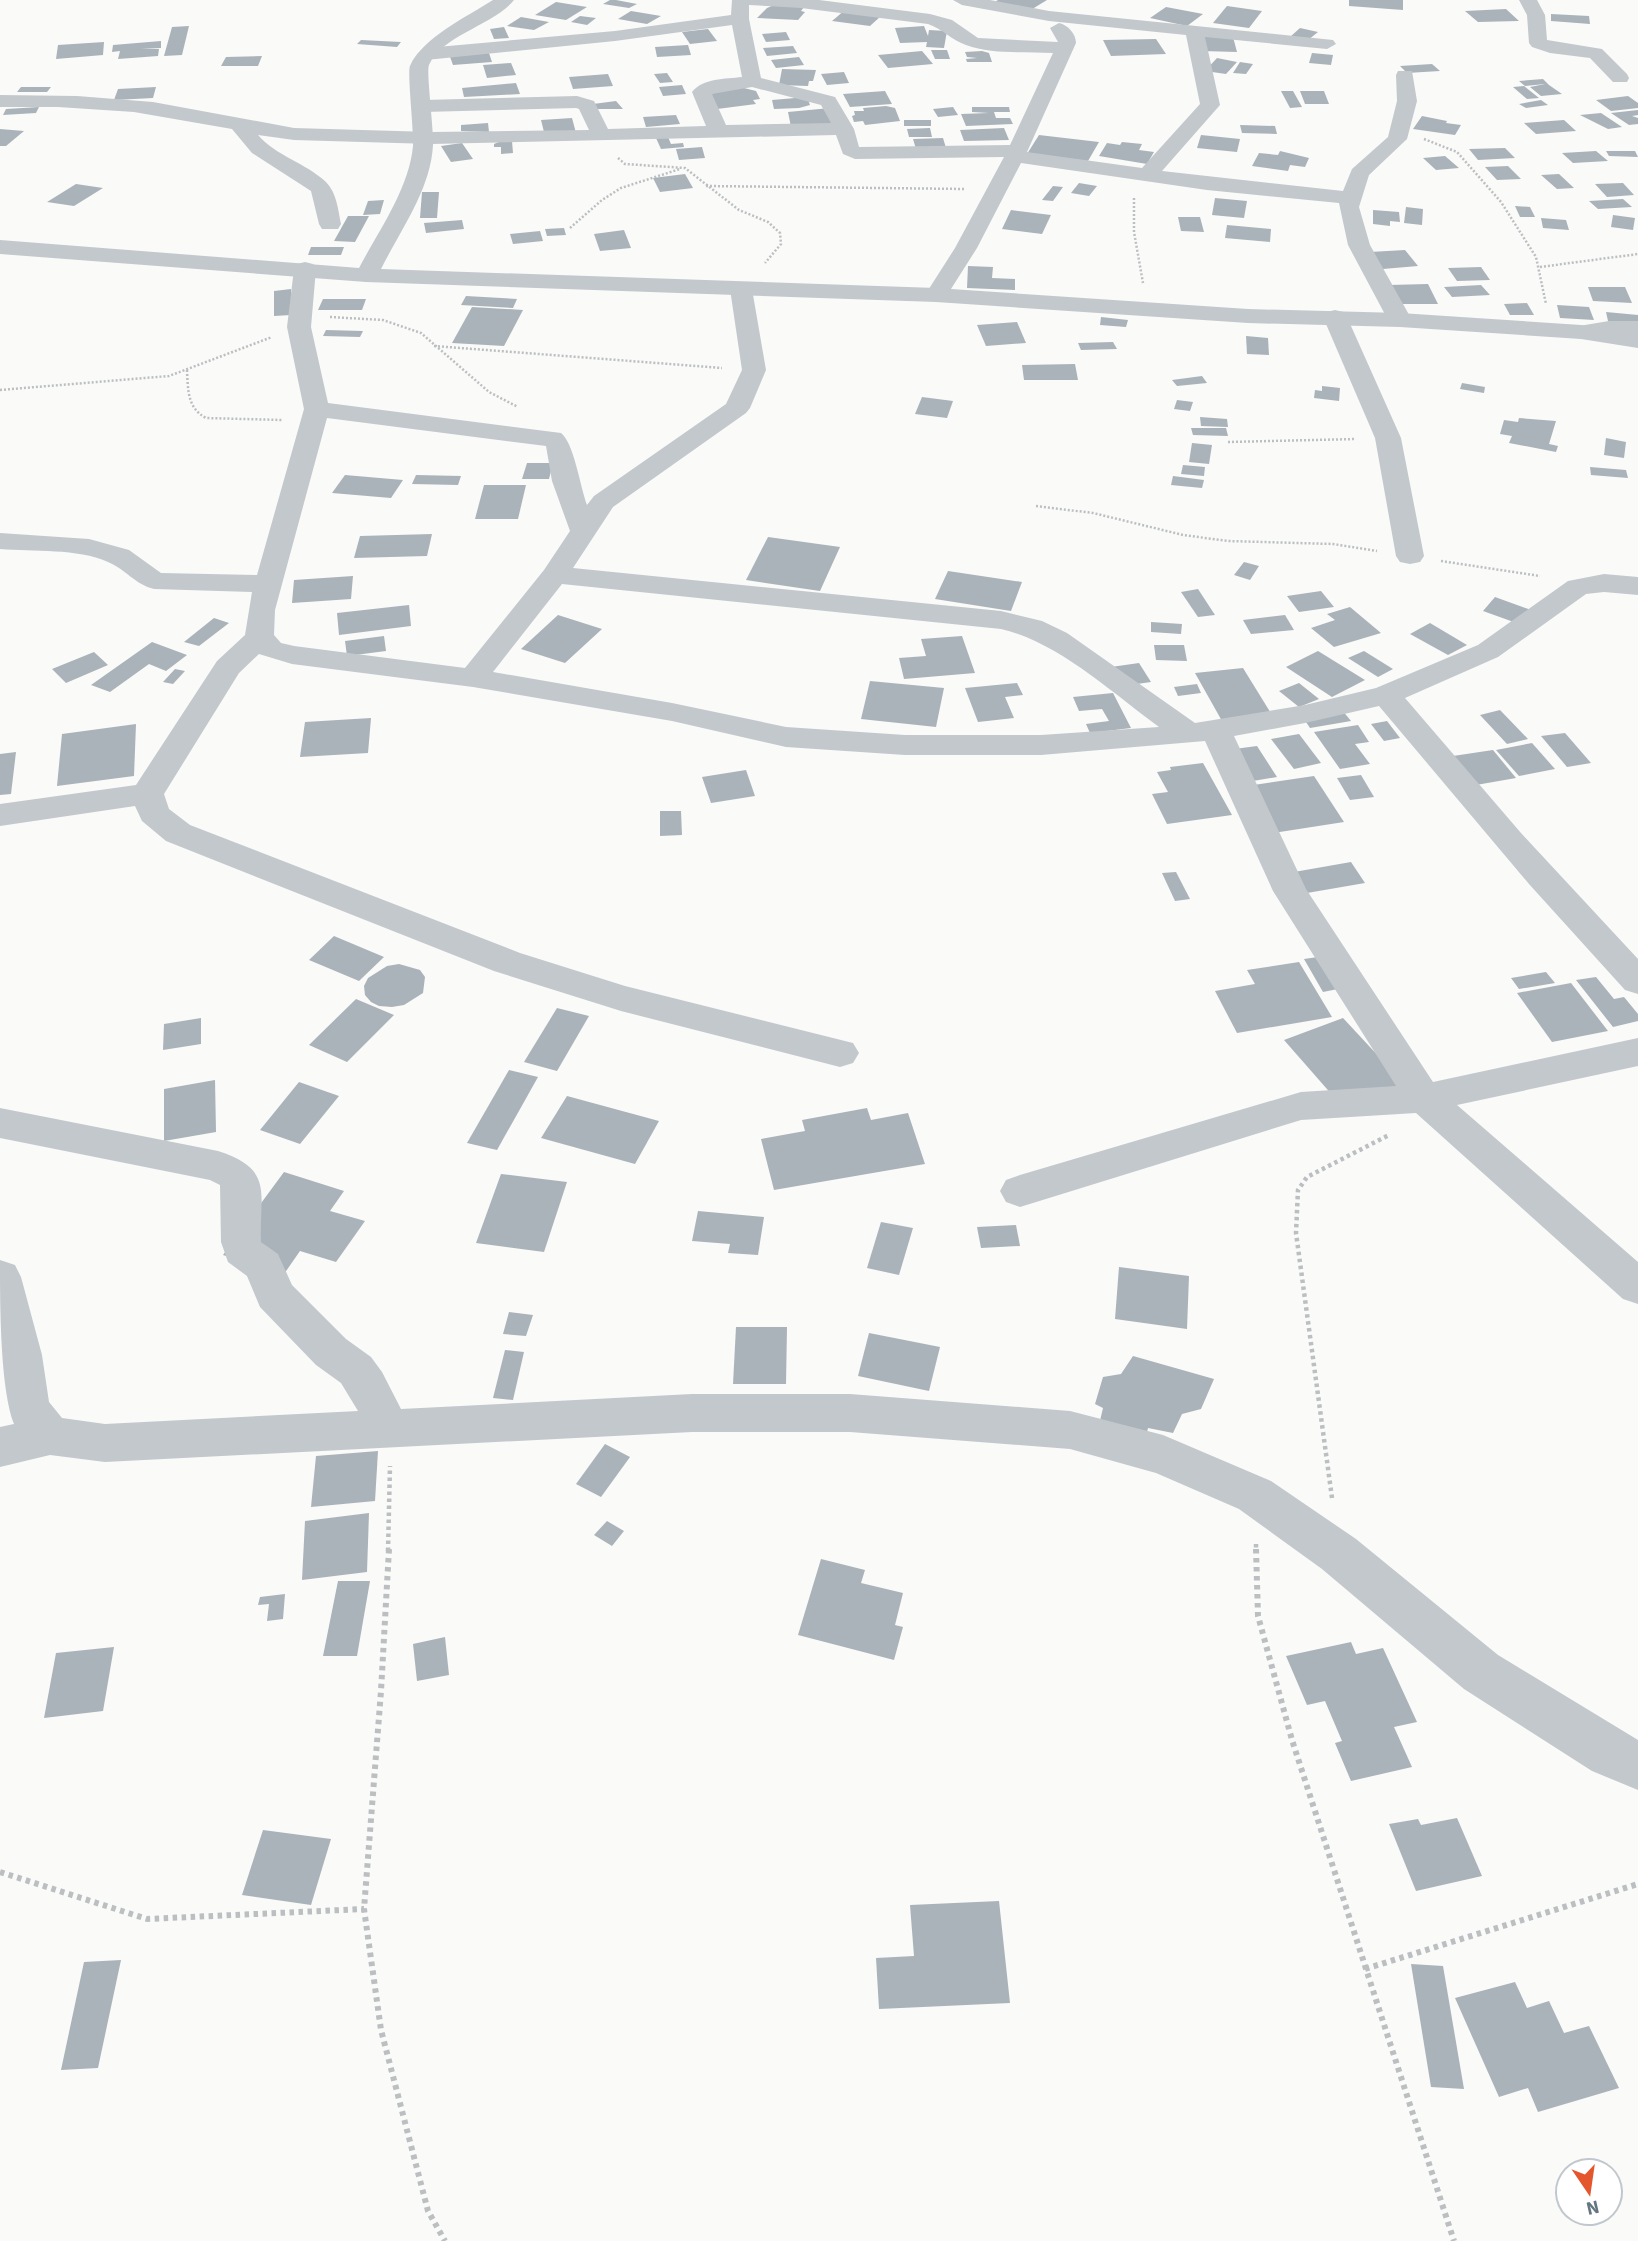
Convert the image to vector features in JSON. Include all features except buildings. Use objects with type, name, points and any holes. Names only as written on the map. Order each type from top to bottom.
[{"type":"street","points":[[366,275],[411,190],[423,140],[423,106],[418,68],[426,54],[505,0]]},
{"type":"street","points":[[746,0],[890,13],[946,24],[965,39],[975,43],[1065,48]]},
{"type":"street","points":[[962,0],[1049,16],[1327,44]]},
{"type":"street","points":[[1528,0],[1536,15],[1538,43],[1550,48],[1596,53],[1620,78]]},
{"type":"street","points":[[426,54],[615,36],[741,10],[752,81]]},
{"type":"street","points":[[936,295],[966,248],[998,189],[1065,48],[1067,38],[1049,16]]},
{"type":"street","points":[[1148,174],[1210,104],[1194,30]]},
{"type":"street","points":[[1400,320],[1359,245],[1348,207],[1359,173],[1397,139],[1407,102],[1405,75]]},
{"type":"street","points":[[718,130],[702,92],[711,87],[752,81],[828,100],[844,129],[850,150],[855,153],[1016,153],[1247,188],[1350,198]]},
{"type":"street","points":[[0,101],[62,101],[155,108],[240,127],[292,134],[423,140],[718,130],[844,129]]},
{"type":"street","points":[[423,106],[577,102],[587,105],[601,135]]},
{"type":"street","points":[[240,127],[259,149],[320,187],[330,224]]},
{"type":"street","points":[[0,247],[366,275],[936,295],[1248,316],[1400,320],[1581,332],[1638,341]]},
{"type":"street","points":[[305,269],[299,321],[316,415],[261,610],[259,637],[228,667],[160,771],[148,794],[154,814],[177,833],[507,962],[621,998],[840,1053]]},
{"type":"street","points":[[473,678],[555,575],[603,502],[737,408],[754,370],[741,289]]},
{"type":"street","points":[[1335,317],[1388,438],[1410,556]]},
{"type":"street","points":[[1581,332],[1638,328]]},
{"type":"street","points":[[316,415],[552,438],[558,443],[565,481],[584,532]]},
{"type":"street","points":[[0,541],[89,547],[119,556],[154,581],[268,584]]},
{"type":"street","points":[[555,575],[1001,620],[1032,627],[1057,639],[1203,732],[1290,891],[1430,1104],[1638,1287]]},
{"type":"street","points":[[259,637],[271,649],[292,655],[473,678],[672,712],[786,737],[905,745],[1028,745],[1203,732],[1305,714],[1386,695],[1488,651],[1567,593],[1589,584],[1638,586]]},
{"type":"street","points":[[1386,695],[1548,886],[1638,981]]},
{"type":"street","points":[[0,815],[148,794]]},
{"type":"street","points":[[1020,1191],[1301,1106],[1430,1104],[1638,1052]]},
{"type":"street","points":[[0,1123],[218,1166],[234,1174],[241,1183],[239,1235],[242,1250],[263,1266],[275,1295],[331,1352],[356,1370],[368,1385],[389,1430]]},
{"type":"street","points":[[0,1277],[21,1355],[28,1409],[50,1436]]},
{"type":"street","points":[[0,1447],[50,1436],[105,1443],[692,1413],[850,1413],[1070,1430],[1163,1455],[1255,1495],[1339,1554],[1481,1672],[1610,1753],[1638,1765]]},
{"type":"path","points":[[1401,128],[1457,152],[1501,202],[1540,267],[1548,312],[1556,330]]},
{"type":"path","points":[[601,135],[625,164],[685,167],[739,210],[768,222],[780,233],[781,244],[775,253],[741,289]]},
{"type":"path","points":[[570,228],[621,188],[685,167]]},
{"type":"path","points":[[1146,308],[1142,267],[1134,232],[1134,200],[1148,174]]},
{"type":"path","points":[[706,186],[998,189]]},
{"type":"path","points":[[1540,267],[1638,254]]},
{"type":"path","points":[[0,390],[149,380],[187,370],[299,321],[383,320],[421,333],[489,392],[517,406],[552,438]]},
{"type":"path","points":[[434,346],[754,370]]},
{"type":"path","points":[[187,370],[192,410],[196,415],[206,418],[316,415]]},
{"type":"path","points":[[1228,442],[1388,438]]},
{"type":"path","points":[[1036,506],[1093,513],[1195,537],[1228,541],[1333,544],[1589,584]]},
{"type":"path","points":[[1339,1554],[1296,1233],[1298,1190],[1307,1177],[1430,1104]]},
{"type":"path","points":[[389,1430],[391,1503],[382,1691],[364,1909],[381,2030],[428,2211],[445,2241]]},
{"type":"path","points":[[1255,1495],[1258,1616],[1292,1740],[1454,2241]]},
{"type":"path","points":[[0,1872],[147,1919],[364,1909]]},
{"type":"path","points":[[1365,1969],[1638,1884]]}]
